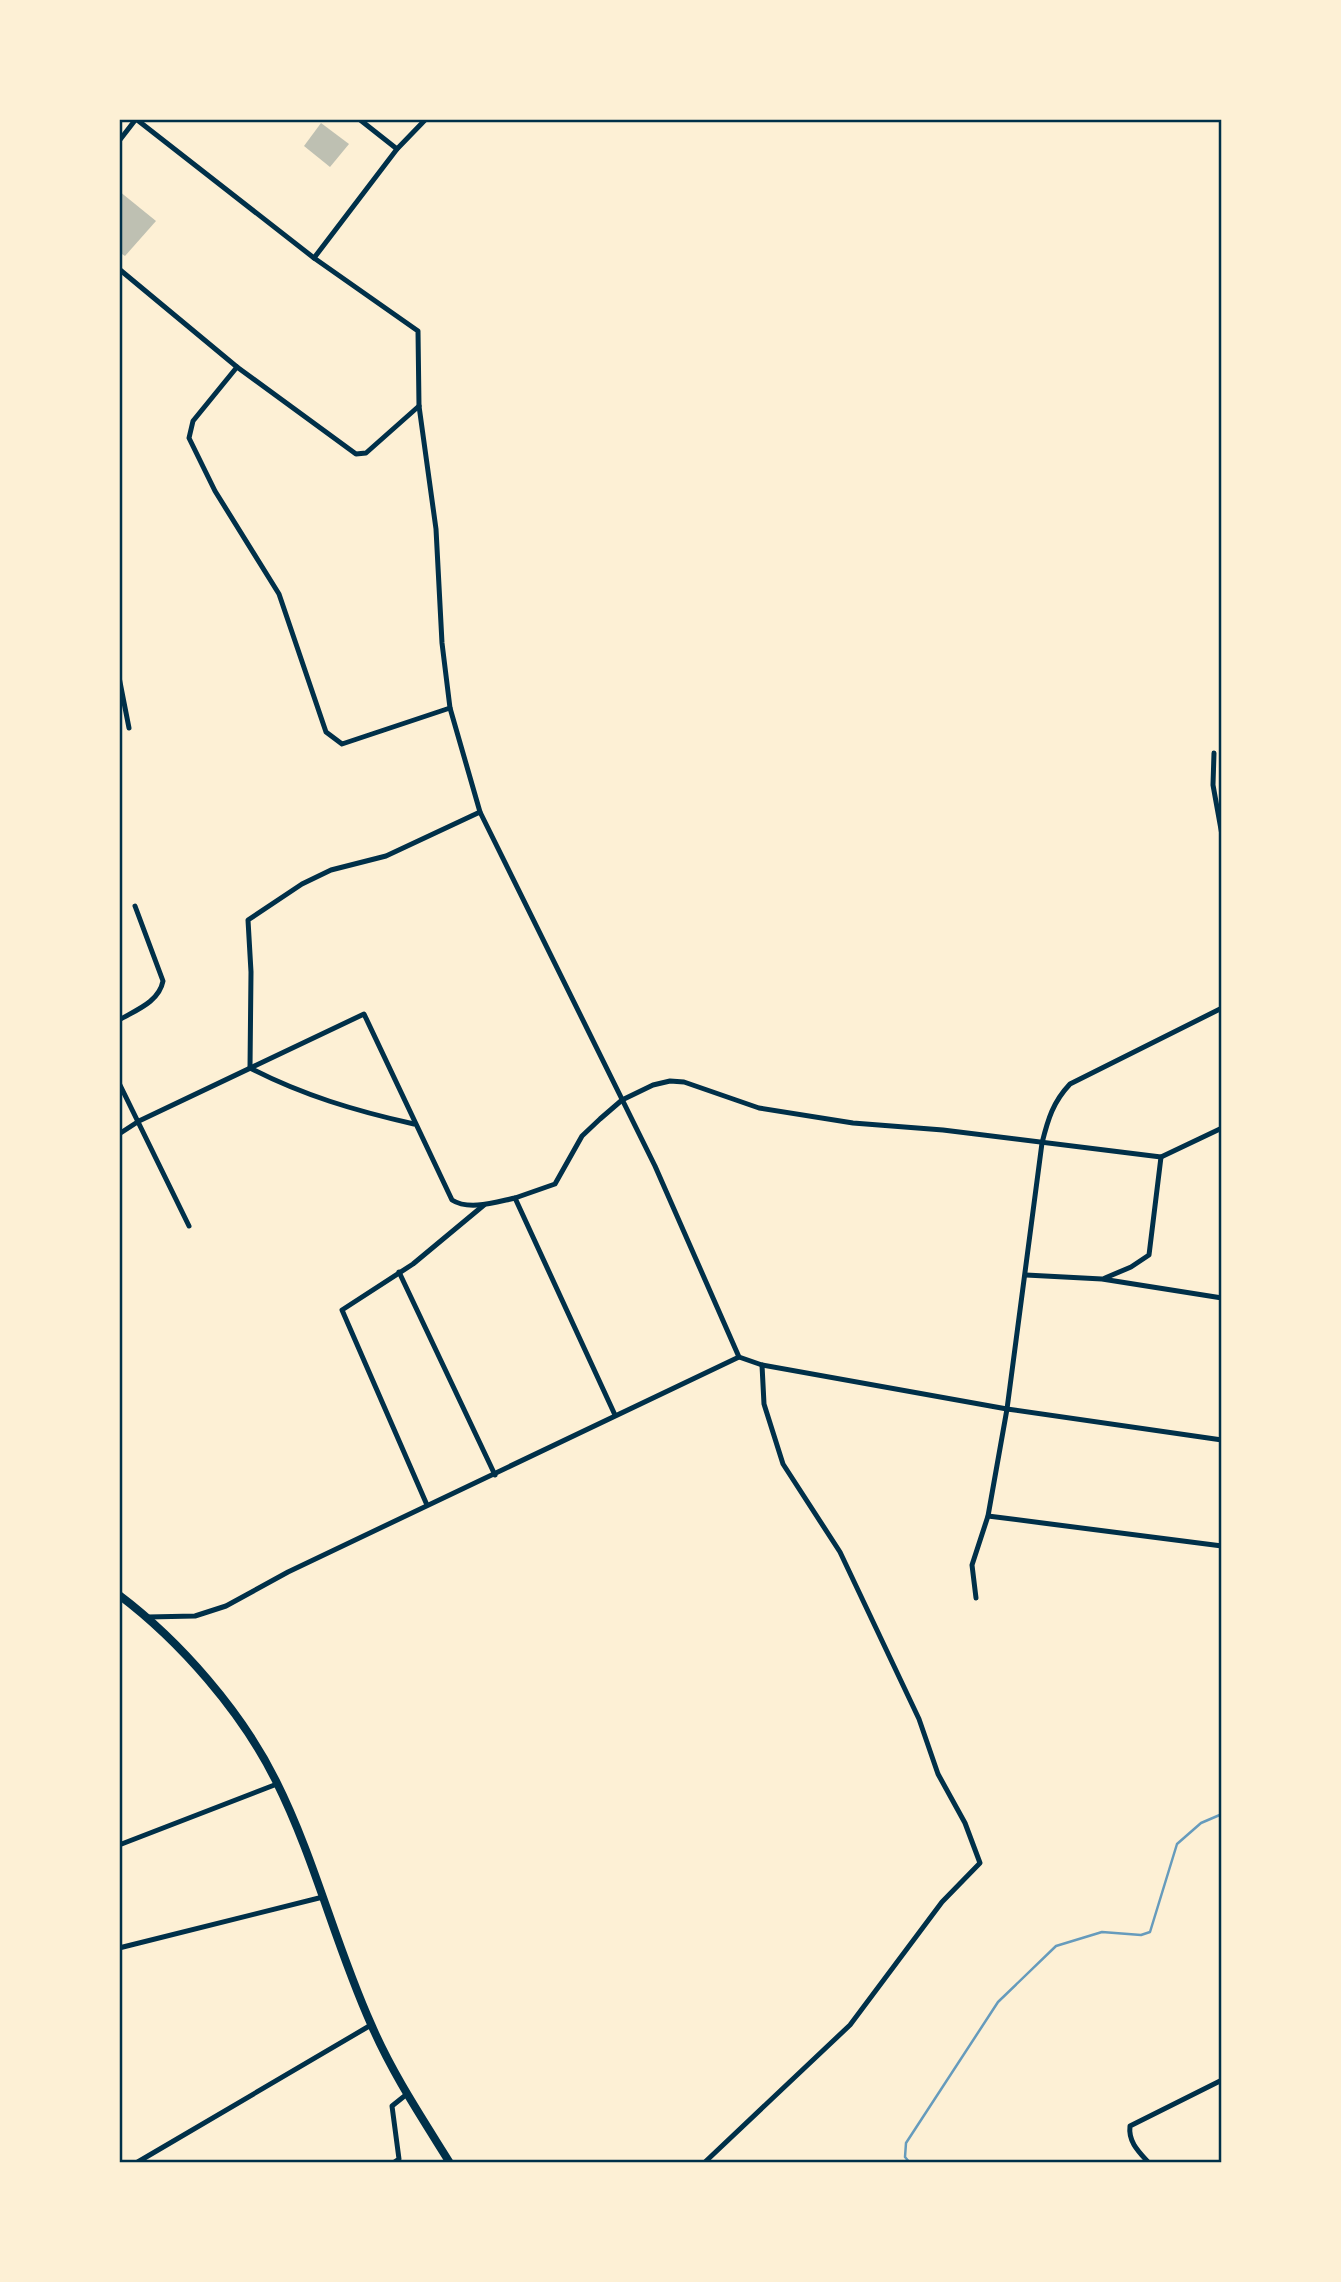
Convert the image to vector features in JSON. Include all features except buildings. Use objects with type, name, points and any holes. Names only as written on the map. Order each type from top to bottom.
[{"type":"main road","points":[[119,1595],[148,1617],[223,1701],[263,1756],[323,1897],[371,2025],[407,2094],[450,2163]]},
{"type":"street","points":[[119,141],[136,119],[314,258],[418,331],[419,406],[436,528],[442,643],[450,708],[480,812],[655,1166],[739,1357]]},
{"type":"street","points":[[359,119],[397,149]]},
{"type":"street","points":[[314,258],[397,149],[426,119]]},
{"type":"street","points":[[119,269],[237,367],[356,454],[366,453],[419,406]]},
{"type":"street","points":[[237,367],[193,421],[189,438],[215,491],[279,594],[326,732],[341,744],[450,708]]},
{"type":"street","points":[[119,677],[129,728]]},
{"type":"street","points":[[1214,753],[1213,785],[1222,835]]},
{"type":"street","points":[[250,1068],[251,972],[246,931],[248,920],[253,914],[331,870],[386,856],[480,812]]},
{"type":"street","points":[[119,1020],[153,1000],[161,991],[163,981],[135,906]]},
{"type":"street","points":[[976,1598],[972,1565],[988,1516],[1007,1409],[1042,1143],[1050,1113],[1070,1084],[1222,1008]]},
{"type":"street","points":[[119,1134],[139,1121],[364,1014],[414,1124],[452,1200],[457,1204],[484,1205],[555,1184],[582,1136],[622,1100],[670,1080],[684,1082],[720,1097],[759,1108],[853,1123],[943,1129],[1161,1157],[1222,1128]]},
{"type":"street","points":[[250,1068],[284,1086],[326,1101],[414,1124]]},
{"type":"street","points":[[119,1083],[189,1226]]},
{"type":"street","points":[[1102,1279],[1147,1257],[1161,1157]]},
{"type":"street","points":[[515,1198],[615,1415]]},
{"type":"street","points":[[427,1505],[342,1312],[343,1307],[399,1272],[484,1205]]},
{"type":"street","points":[[399,1272],[495,1475]]},
{"type":"street","points":[[1026,1275],[1102,1279],[1222,1298]]},
{"type":"street","points":[[148,1617],[195,1616],[226,1606],[427,1505],[739,1357],[762,1365],[1007,1409],[1222,1440]]},
{"type":"street","points":[[704,2163],[850,2025],[942,1902],[980,1863],[965,1823],[939,1774],[919,1719],[840,1552],[783,1464],[764,1404],[762,1365]]},
{"type":"street","points":[[988,1516],[1222,1546]]},
{"type":"street","points":[[119,1844],[277,1784]]},
{"type":"street","points":[[119,1948],[323,1897]]},
{"type":"street","points":[[136,2163],[371,2025]]},
{"type":"street","points":[[1149,2163],[1137,2151],[1129,2134],[1130,2126],[1222,2080]]},
{"type":"street","points":[[398,2162],[393,2106],[407,2094]]},
{"type":"waterway","points":[[910,2163],[905,2157],[906,2143],[998,2002],[1056,1946],[1102,1932],[1141,1935],[1150,1932],[1177,1844],[1201,1823],[1222,1814]]}]
